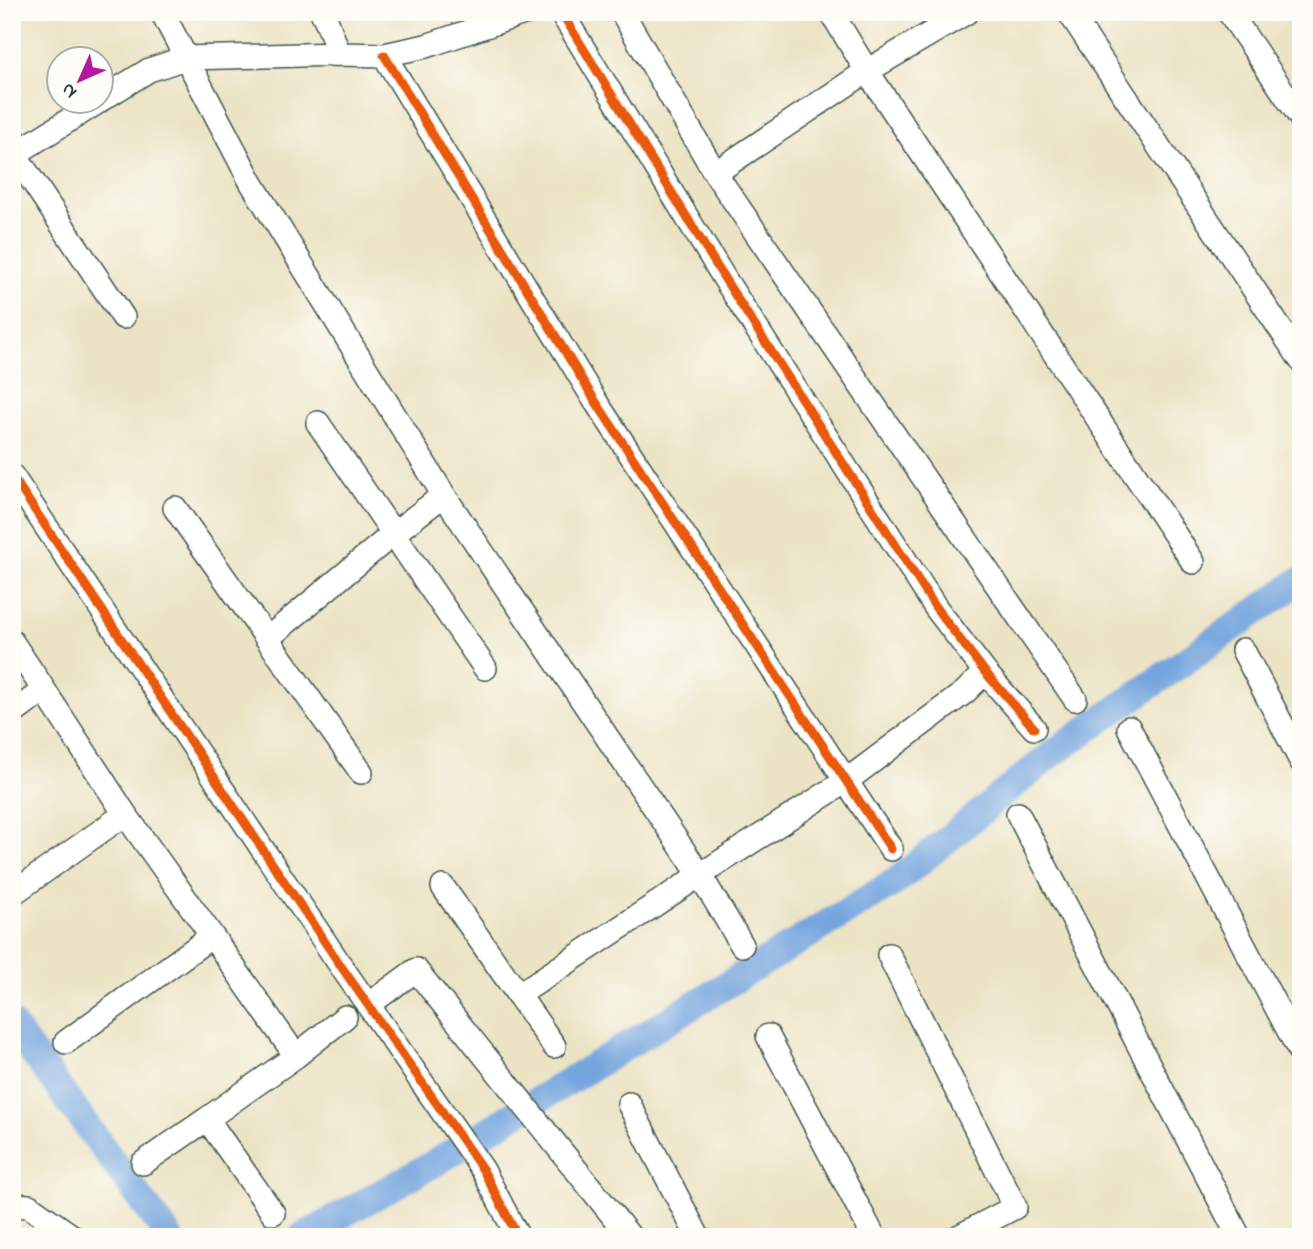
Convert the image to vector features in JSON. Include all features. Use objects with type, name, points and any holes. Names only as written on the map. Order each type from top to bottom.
[{"type":"street","points":[[162,12],[251,182],[443,494],[700,875],[742,946]]},
{"type":"street","points":[[322,12],[339,54]]},
{"type":"street","points":[[116,90],[149,70],[185,58],[384,55],[426,46],[527,12]]},
{"type":"street","points":[[561,12],[726,281],[936,608],[985,672],[1034,728]]},
{"type":"street","points":[[622,12],[715,173],[1075,699]]},
{"type":"street","points":[[831,12],[867,71],[1193,562]]},
{"type":"street","points":[[715,173],[867,71],[967,12]]},
{"type":"street","points":[[1069,12],[1301,360]]},
{"type":"street","points":[[1229,12],[1301,118]]},
{"type":"street","points":[[384,55],[594,399],[891,849]]},
{"type":"street","points":[[73,116],[13,152],[123,317]]},
{"type":"street","points":[[318,423],[485,668]]},
{"type":"street","points":[[12,477],[483,1170],[518,1237]]},
{"type":"street","points":[[268,638],[443,494]]},
{"type":"street","points":[[176,508],[360,772]]},
{"type":"street","points":[[12,642],[125,814],[296,1056]]},
{"type":"street","points":[[1242,650],[1301,761]]},
{"type":"street","points":[[518,995],[846,781],[965,692],[985,672]]},
{"type":"street","points":[[12,714],[44,690]]},
{"type":"street","points":[[1129,728],[1301,1054]]},
{"type":"street","points":[[12,894],[125,814]]},
{"type":"street","points":[[1018,814],[1239,1237]]},
{"type":"street","points":[[443,887],[554,1046]]},
{"type":"street","points":[[66,1042],[212,936]]},
{"type":"street","points":[[890,955],[1015,1208],[961,1236]]},
{"type":"street","points":[[368,1004],[416,970],[630,1237]]},
{"type":"street","points":[[143,1163],[296,1056],[345,1017]]},
{"type":"street","points":[[768,1036],[874,1237]]},
{"type":"street","points":[[629,1104],[698,1237]]},
{"type":"street","points":[[207,1119],[273,1213]]},
{"type":"street","points":[[12,1205],[29,1206],[73,1237]]},
{"type":"waterway","points":[[302,1237],[433,1164],[895,882],[1052,754],[1301,580]]},
{"type":"waterway","points":[[12,1025],[169,1237]]},
{"type":"cycle path","points":[[561,12],[726,281],[936,608],[985,672],[1034,728]]},
{"type":"cycle path","points":[[384,55],[594,399],[891,849]]},
{"type":"cycle path","points":[[12,476],[345,972],[483,1170],[518,1237]]}]
